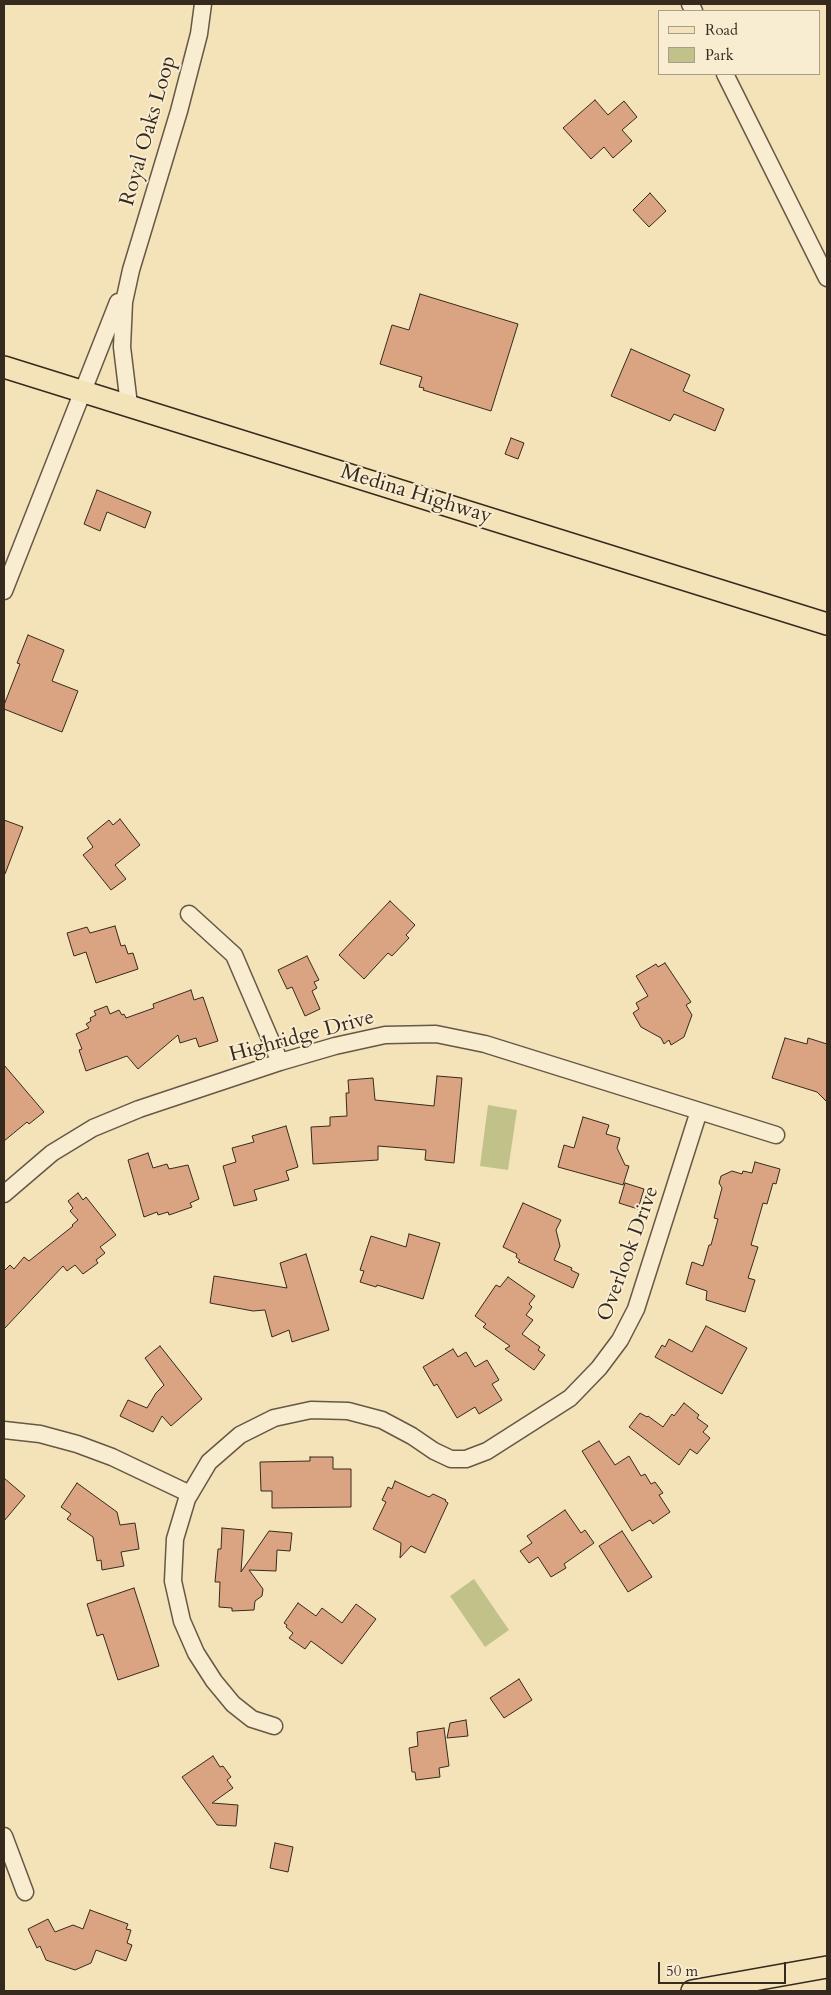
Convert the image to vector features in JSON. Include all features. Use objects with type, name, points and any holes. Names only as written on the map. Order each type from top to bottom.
[{"type":"main road","name":"Medina Highway","points":[[4,367],[827,624]]},
{"type":"main road","points":[[692,1991],[827,1967]]},
{"type":"street","name":"Royal Oaks Loop","points":[[129,405],[122,327],[124,302],[131,270],[179,111],[199,34],[203,4]]},
{"type":"street","points":[[726,75],[827,278]]},
{"type":"street","name":"Royal Oaks Loop","points":[[4,591],[131,270]]},
{"type":"street","points":[[189,914],[234,955],[280,1062]]},
{"type":"street","name":"Highridge Drive","points":[[4,1194],[52,1153],[93,1128],[139,1109],[280,1062],[335,1046],[385,1035],[436,1034],[485,1044],[776,1135]]},
{"type":"street","name":"Overlook Drive","points":[[274,1726],[252,1719],[233,1704],[214,1681],[196,1653],[182,1621],[173,1581],[175,1539],[190,1494],[209,1462],[240,1435],[274,1418],[311,1410],[348,1411],[382,1420],[412,1436],[434,1452],[451,1459],[466,1459],[487,1450],[570,1398],[599,1368],[620,1340],[636,1309],[699,1111]]},
{"type":"street","points":[[4,1430],[40,1434],[77,1444],[112,1457],[190,1494]]},
{"type":"street","points":[[4,1836],[25,1892]]},
{"type":"green space","points":[[488,1105],[517,1110],[508,1170],[480,1166]]},
{"type":"green space","points":[[474,1579],[509,1630],[485,1647],[450,1596]]},
{"type":"building","points":[[595,100],[608,115],[624,101],[637,117],[622,130],[632,141],[613,158],[604,147],[591,159],[563,128]]},
{"type":"building","points":[[650,193],[666,211],[649,227],[633,210]]},
{"type":"building","points":[[420,294],[518,324],[491,411],[423,390],[424,388],[419,387],[422,377],[380,364],[392,325],[409,330]]},
{"type":"building","points":[[631,349],[690,375],[683,391],[724,409],[715,431],[674,414],[670,421],[611,396]]},
{"type":"building","points":[[511,438],[524,443],[518,459],[505,454]]},
{"type":"building","points":[[97,490],[151,512],[145,528],[107,512],[100,531],[84,524]]},
{"type":"building","points":[[28,635],[64,650],[52,681],[78,691],[62,732],[4,709],[20,664],[17,663]]},
{"type":"building","points":[[120,819],[140,845],[115,865],[126,879],[111,890],[83,855],[93,847],[87,838],[109,820],[113,825]]},
{"type":"building","points":[[4,820],[23,827],[5,874],[4,874]]},
{"type":"building","points":[[390,901],[415,925],[406,935],[409,938],[392,956],[388,953],[364,979],[339,955]]},
{"type":"building","points":[[115,926],[121,946],[125,945],[128,954],[133,953],[138,969],[96,983],[86,952],[74,956],[67,933],[87,927],[90,933]]},
{"type":"building","points":[[307,956],[319,980],[314,982],[317,988],[312,991],[320,1009],[305,1016],[292,987],[287,989],[278,970]]},
{"type":"building","points":[[665,963],[691,1002],[686,1005],[692,1015],[684,1037],[671,1045],[669,1040],[664,1044],[661,1038],[641,1027],[633,1013],[639,1009],[636,1003],[648,996],[636,976],[656,964],[658,967]]},
{"type":"building","points":[[191,990],[194,1000],[203,997],[218,1041],[199,1047],[196,1038],[180,1043],[178,1035],[138,1069],[127,1056],[86,1071],[79,1050],[82,1049],[76,1034],[89,1028],[86,1024],[91,1021],[90,1018],[96,1015],[94,1011],[107,1006],[110,1014],[119,1010],[126,1018],[154,1008],[153,1004]]},
{"type":"building","points":[[785,1038],[807,1044],[808,1038],[827,1044],[827,1102],[817,1092],[772,1078]]},
{"type":"building","points":[[4,1065],[44,1112],[29,1124],[27,1122],[4,1141]]},
{"type":"building","points":[[437,1076],[462,1078],[454,1163],[425,1160],[426,1150],[378,1146],[378,1160],[313,1164],[311,1127],[330,1126],[330,1117],[347,1116],[346,1093],[349,1093],[348,1080],[373,1078],[375,1100],[434,1106]]},
{"type":"building","points":[[583,1117],[609,1125],[606,1134],[620,1138],[617,1148],[625,1165],[629,1166],[623,1185],[558,1167],[564,1145],[574,1148]]},
{"type":"building","points":[[286,1126],[298,1167],[286,1171],[289,1180],[254,1190],[257,1200],[234,1206],[223,1166],[236,1162],[232,1148],[254,1142],[252,1136]]},
{"type":"building","points":[[148,1153],[153,1168],[167,1164],[169,1169],[188,1165],[199,1199],[190,1203],[192,1207],[169,1215],[168,1212],[158,1215],[157,1212],[144,1217],[128,1160]]},
{"type":"building","points":[[755,1162],[780,1169],[776,1184],[773,1183],[767,1204],[763,1203],[751,1245],[758,1247],[748,1278],[755,1280],[745,1312],[706,1300],[707,1291],[686,1284],[692,1262],[703,1266],[709,1245],[711,1245],[718,1219],[714,1218],[722,1188],[719,1183],[721,1176],[732,1171],[742,1174],[743,1171],[752,1173]]},
{"type":"building","points":[[625,1183],[644,1189],[638,1209],[619,1203]]},
{"type":"building","points":[[78,1193],[83,1200],[86,1197],[116,1235],[100,1247],[105,1253],[96,1260],[98,1263],[83,1274],[75,1265],[67,1271],[63,1266],[4,1329],[4,1271],[10,1265],[14,1269],[24,1257],[29,1261],[73,1226],[78,1220],[70,1211],[73,1208],[68,1201]]},
{"type":"building","points":[[523,1203],[561,1220],[556,1230],[560,1246],[554,1260],[572,1268],[571,1270],[579,1274],[573,1288],[518,1262],[520,1260],[516,1257],[517,1254],[503,1247]]},
{"type":"building","points":[[409,1234],[440,1243],[423,1299],[377,1285],[376,1287],[360,1282],[364,1271],[360,1270],[371,1236],[406,1247]]},
{"type":"building","points":[[306,1254],[329,1330],[292,1342],[289,1330],[272,1337],[265,1310],[253,1311],[210,1303],[214,1276],[287,1288],[280,1263]]},
{"type":"building","points":[[508,1277],[535,1296],[529,1304],[532,1307],[526,1315],[533,1320],[522,1334],[540,1347],[538,1350],[545,1355],[534,1370],[505,1349],[510,1346],[483,1327],[486,1324],[475,1316],[496,1285],[500,1287]]},
{"type":"building","points":[[706,1326],[747,1348],[722,1394],[655,1357],[662,1345],[665,1347],[669,1339],[692,1352]]},
{"type":"building","points":[[160,1346],[202,1399],[171,1426],[162,1416],[153,1432],[120,1416],[128,1400],[147,1408],[156,1393],[164,1385],[145,1358]]},
{"type":"building","points":[[453,1349],[458,1357],[466,1352],[475,1367],[487,1360],[499,1380],[492,1384],[502,1400],[479,1414],[475,1407],[457,1418],[437,1384],[434,1386],[423,1367]]},
{"type":"building","points":[[684,1403],[699,1415],[697,1418],[708,1426],[703,1432],[710,1438],[697,1454],[690,1449],[679,1465],[629,1427],[640,1413],[648,1416],[663,1427],[672,1414],[674,1416]]},
{"type":"building","points":[[599,1441],[615,1465],[629,1456],[641,1476],[645,1474],[651,1484],[655,1482],[663,1493],[659,1495],[670,1512],[653,1524],[650,1520],[632,1531],[582,1451]]},
{"type":"building","points":[[310,1457],[333,1457],[333,1469],[351,1469],[351,1507],[272,1508],[272,1491],[261,1491],[260,1462],[310,1461]]},
{"type":"building","points":[[4,1478],[25,1496],[4,1521]]},
{"type":"building","points":[[395,1481],[429,1497],[433,1494],[446,1500],[448,1503],[425,1553],[411,1546],[400,1558],[401,1543],[373,1529],[386,1502],[382,1500],[388,1487],[392,1489]]},
{"type":"building","points":[[77,1483],[117,1512],[120,1525],[135,1523],[139,1549],[121,1552],[124,1566],[102,1570],[101,1560],[97,1561],[93,1537],[67,1519],[71,1514],[61,1507]]},
{"type":"building","points":[[565,1510],[581,1533],[585,1530],[594,1543],[564,1564],[566,1568],[551,1577],[538,1557],[529,1563],[520,1551],[532,1543],[527,1536]]},
{"type":"building","points":[[222,1528],[244,1530],[241,1572],[269,1531],[292,1533],[290,1551],[277,1550],[276,1571],[249,1570],[263,1589],[262,1596],[255,1601],[254,1610],[232,1611],[232,1608],[219,1607],[220,1582],[215,1582],[218,1549],[221,1549]]},
{"type":"building","points":[[622,1531],[652,1577],[628,1592],[599,1546]]},
{"type":"building","points":[[134,1588],[159,1666],[118,1680],[103,1634],[97,1636],[87,1604]]},
{"type":"building","points":[[298,1603],[316,1616],[322,1608],[342,1623],[356,1604],[376,1619],[342,1664],[311,1641],[305,1649],[289,1638],[293,1633],[284,1623]]},
{"type":"building","points":[[519,1679],[532,1700],[504,1718],[490,1698]]},
{"type":"building","points":[[466,1720],[468,1736],[447,1738],[450,1723]]},
{"type":"building","points":[[444,1728],[449,1766],[439,1768],[440,1777],[416,1780],[415,1772],[412,1772],[409,1748],[418,1746],[417,1732]]},
{"type":"building","points":[[213,1756],[220,1767],[223,1766],[231,1777],[227,1780],[233,1788],[212,1803],[238,1805],[236,1826],[217,1825],[182,1777]]},
{"type":"building","points":[[275,1843],[293,1847],[288,1872],[270,1868]]},
{"type":"building","points":[[90,1910],[128,1924],[126,1929],[131,1930],[127,1943],[132,1945],[126,1961],[96,1950],[91,1963],[75,1970],[46,1960],[40,1946],[37,1948],[28,1929],[48,1919],[55,1932],[73,1925],[83,1929]]}]
